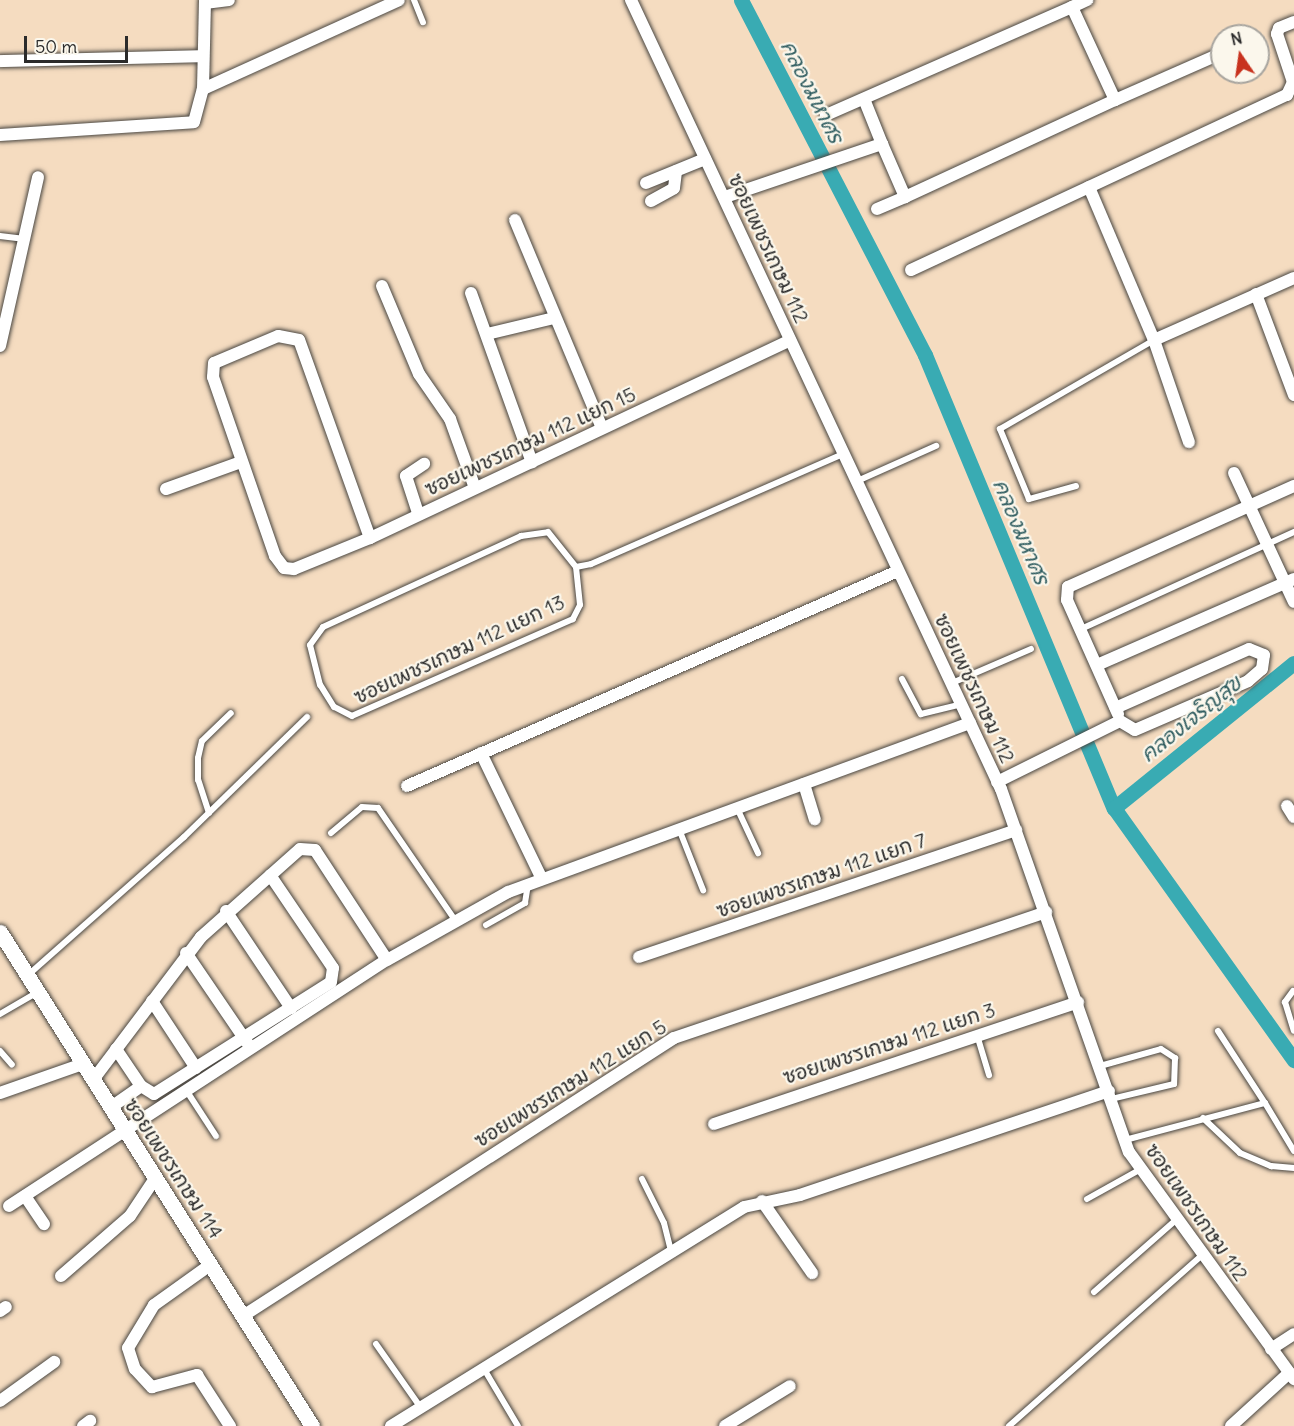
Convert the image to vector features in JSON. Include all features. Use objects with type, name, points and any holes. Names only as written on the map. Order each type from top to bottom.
[{"type":"street","points":[[0,135],[186,126],[198,114],[203,89],[203,56],[209,1],[229,0]]},
{"type":"street","points":[[203,89],[399,0]]},
{"type":"street","name":"ซอยเพชรเกษม 112","points":[[631,0],[725,197],[840,455],[898,570],[998,782],[1078,1002],[1125,1140],[1139,1170],[1292,1376]]},
{"type":"street","points":[[826,115],[1087,0]]},
{"type":"street","points":[[1072,7],[1115,100]]},
{"type":"street","points":[[911,270],[1287,95],[1293,82],[1277,34],[1294,22]]},
{"type":"street","points":[[0,61],[203,56]]},
{"type":"street","points":[[877,209],[1210,57]]},
{"type":"street","points":[[864,99],[905,197]]},
{"type":"street","points":[[725,197],[882,144]]},
{"type":"street","points":[[646,183],[705,159]]},
{"type":"street","points":[[651,201],[674,188],[676,171]]},
{"type":"street","points":[[0,346],[26,239],[38,177]]},
{"type":"street","points":[[1089,188],[1154,340],[1190,442]]},
{"type":"street","points":[[515,220],[554,318],[602,428]]},
{"type":"street","points":[[1154,340],[1294,278]]},
{"type":"street","points":[[382,286],[419,374],[450,419],[475,488]]},
{"type":"street","points":[[471,293],[532,462]]},
{"type":"street","points":[[1256,294],[1294,395]]},
{"type":"street","points":[[487,334],[554,318]]},
{"type":"street","points":[[166,489],[241,462],[213,377],[214,363],[294,334],[305,351],[370,538]]},
{"type":"street","name":"ซอยเพชรเกษม 112 แยก 15","points":[[241,462],[284,568],[370,538],[418,513],[532,462],[790,340]]},
{"type":"street","points":[[418,513],[406,476],[424,464]]},
{"type":"street","points":[[1234,473],[1267,544],[1290,581],[1294,602]]},
{"type":"street","points":[[1115,723],[1115,708],[1067,600],[1068,587],[1294,486]]},
{"type":"street","points":[[407,786],[898,570]]},
{"type":"street","points":[[1097,665],[1290,581]]},
{"type":"street","points":[[998,782],[1115,723],[1135,730],[1248,681],[1262,669],[1264,655],[1256,648],[1243,651],[1115,708]]},
{"type":"street","points":[[116,1049],[141,1086],[153,1094],[196,1068],[247,1043],[455,920],[528,882],[970,723]]},
{"type":"street","points":[[482,753],[541,877]]},
{"type":"street","points":[[804,784],[815,819]]},
{"type":"street","points":[[1287,806],[1294,817]]},
{"type":"street","name":"ซอยเพชรเกษม 112 แยก 7","points":[[639,957],[1016,830]]},
{"type":"street","points":[[93,1080],[186,953],[226,911],[300,849],[315,850],[387,960]]},
{"type":"street","points":[[9,1206],[186,1090],[291,1008],[331,982],[333,968],[270,875]]},
{"type":"street","points":[[226,911],[291,1008]]},
{"type":"street","name":"ซอยเพชรเกษม 112 แยก 5","points":[[246,1314],[674,1038],[1046,912]]},
{"type":"street","name":"ซอยเพชรเกษม 114","points":[[0,932],[210,1265],[246,1314],[312,1426]]},
{"type":"street","points":[[186,953],[247,1043]]},
{"type":"street","points":[[153,1001],[196,1068]]},
{"type":"street","name":"ซอยเพชรเกษม 112 แยก 3","points":[[714,1124],[1078,1002]]},
{"type":"street","points":[[0,1094],[82,1064]]},
{"type":"street","points":[[110,1108],[141,1086]]},
{"type":"street","points":[[391,1426],[672,1252],[762,1201],[800,1195],[1110,1095]]},
{"type":"street","points":[[61,1276],[130,1216],[156,1177]]},
{"type":"street","points":[[25,1196],[44,1224]]},
{"type":"street","points":[[762,1201],[812,1273]]},
{"type":"street","points":[[210,1265],[154,1305],[128,1348],[135,1369],[152,1387],[197,1375],[230,1426]]},
{"type":"street","points":[[1271,1349],[1294,1334]]},
{"type":"street","points":[[0,1401],[54,1362]]},
{"type":"street","points":[[1231,1426],[1292,1376]]},
{"type":"street","points":[[725,1426],[790,1386]]},
{"type":"lane","points":[[414,0],[423,22]]},
{"type":"lane","points":[[0,236],[26,239]]},
{"type":"lane","points":[[1076,486],[1029,499],[1000,429],[1154,340]]},
{"type":"lane","points":[[854,482],[936,446]]},
{"type":"lane","name":"ซอยเพชรเกษม 112 แยก 13","points":[[576,567],[840,455]]},
{"type":"lane","name":"ซอยเพชรเกษม 112 แยก 13","points":[[536,531],[556,539],[576,567],[580,605],[573,619],[352,716],[334,707],[320,686],[310,659],[312,636],[348,614],[536,531]]},
{"type":"lane","points":[[1081,629],[1294,532]]},
{"type":"lane","points":[[952,683],[1031,649]]},
{"type":"lane","points":[[902,679],[921,714],[962,704]]},
{"type":"lane","points":[[209,813],[198,780],[198,758],[202,741],[231,712]]},
{"type":"lane","points":[[27,976],[209,813],[307,717]]},
{"type":"lane","points":[[331,833],[362,807],[378,808],[455,920]]},
{"type":"lane","points":[[737,808],[758,854]]},
{"type":"lane","points":[[679,829],[703,890]]},
{"type":"lane","points":[[486,925],[525,903],[528,882]]},
{"type":"lane","points":[[0,1014],[38,992]]},
{"type":"lane","points":[[1293,992],[1285,1002],[1294,1031]]},
{"type":"lane","points":[[1218,1031],[1294,1151]]},
{"type":"lane","points":[[976,1035],[989,1075]]},
{"type":"lane","points":[[0,1050],[12,1065]]},
{"type":"lane","points":[[1100,1066],[1161,1050],[1175,1058],[1174,1084],[1110,1095]]},
{"type":"lane","points":[[186,1090],[216,1136]]},
{"type":"lane","points":[[1125,1140],[1265,1103]]},
{"type":"lane","points":[[1203,1118],[1240,1153],[1271,1166],[1294,1168]]},
{"type":"lane","points":[[1087,1199],[1139,1170]]},
{"type":"lane","points":[[642,1179],[664,1223],[672,1252]]},
{"type":"lane","points":[[1094,1292],[1176,1220]]},
{"type":"lane","points":[[1009,1426],[1202,1255]]},
{"type":"lane","points":[[376,1344],[421,1407]]},
{"type":"lane","points":[[484,1369],[518,1426]]},
{"type":"waterway","name":"คลองมหาศร","points":[[741,0],[925,355],[1114,808],[1294,1060]]},
{"type":"waterway","name":"คลองเจริญสุข","points":[[1114,808],[1294,663]]}]
